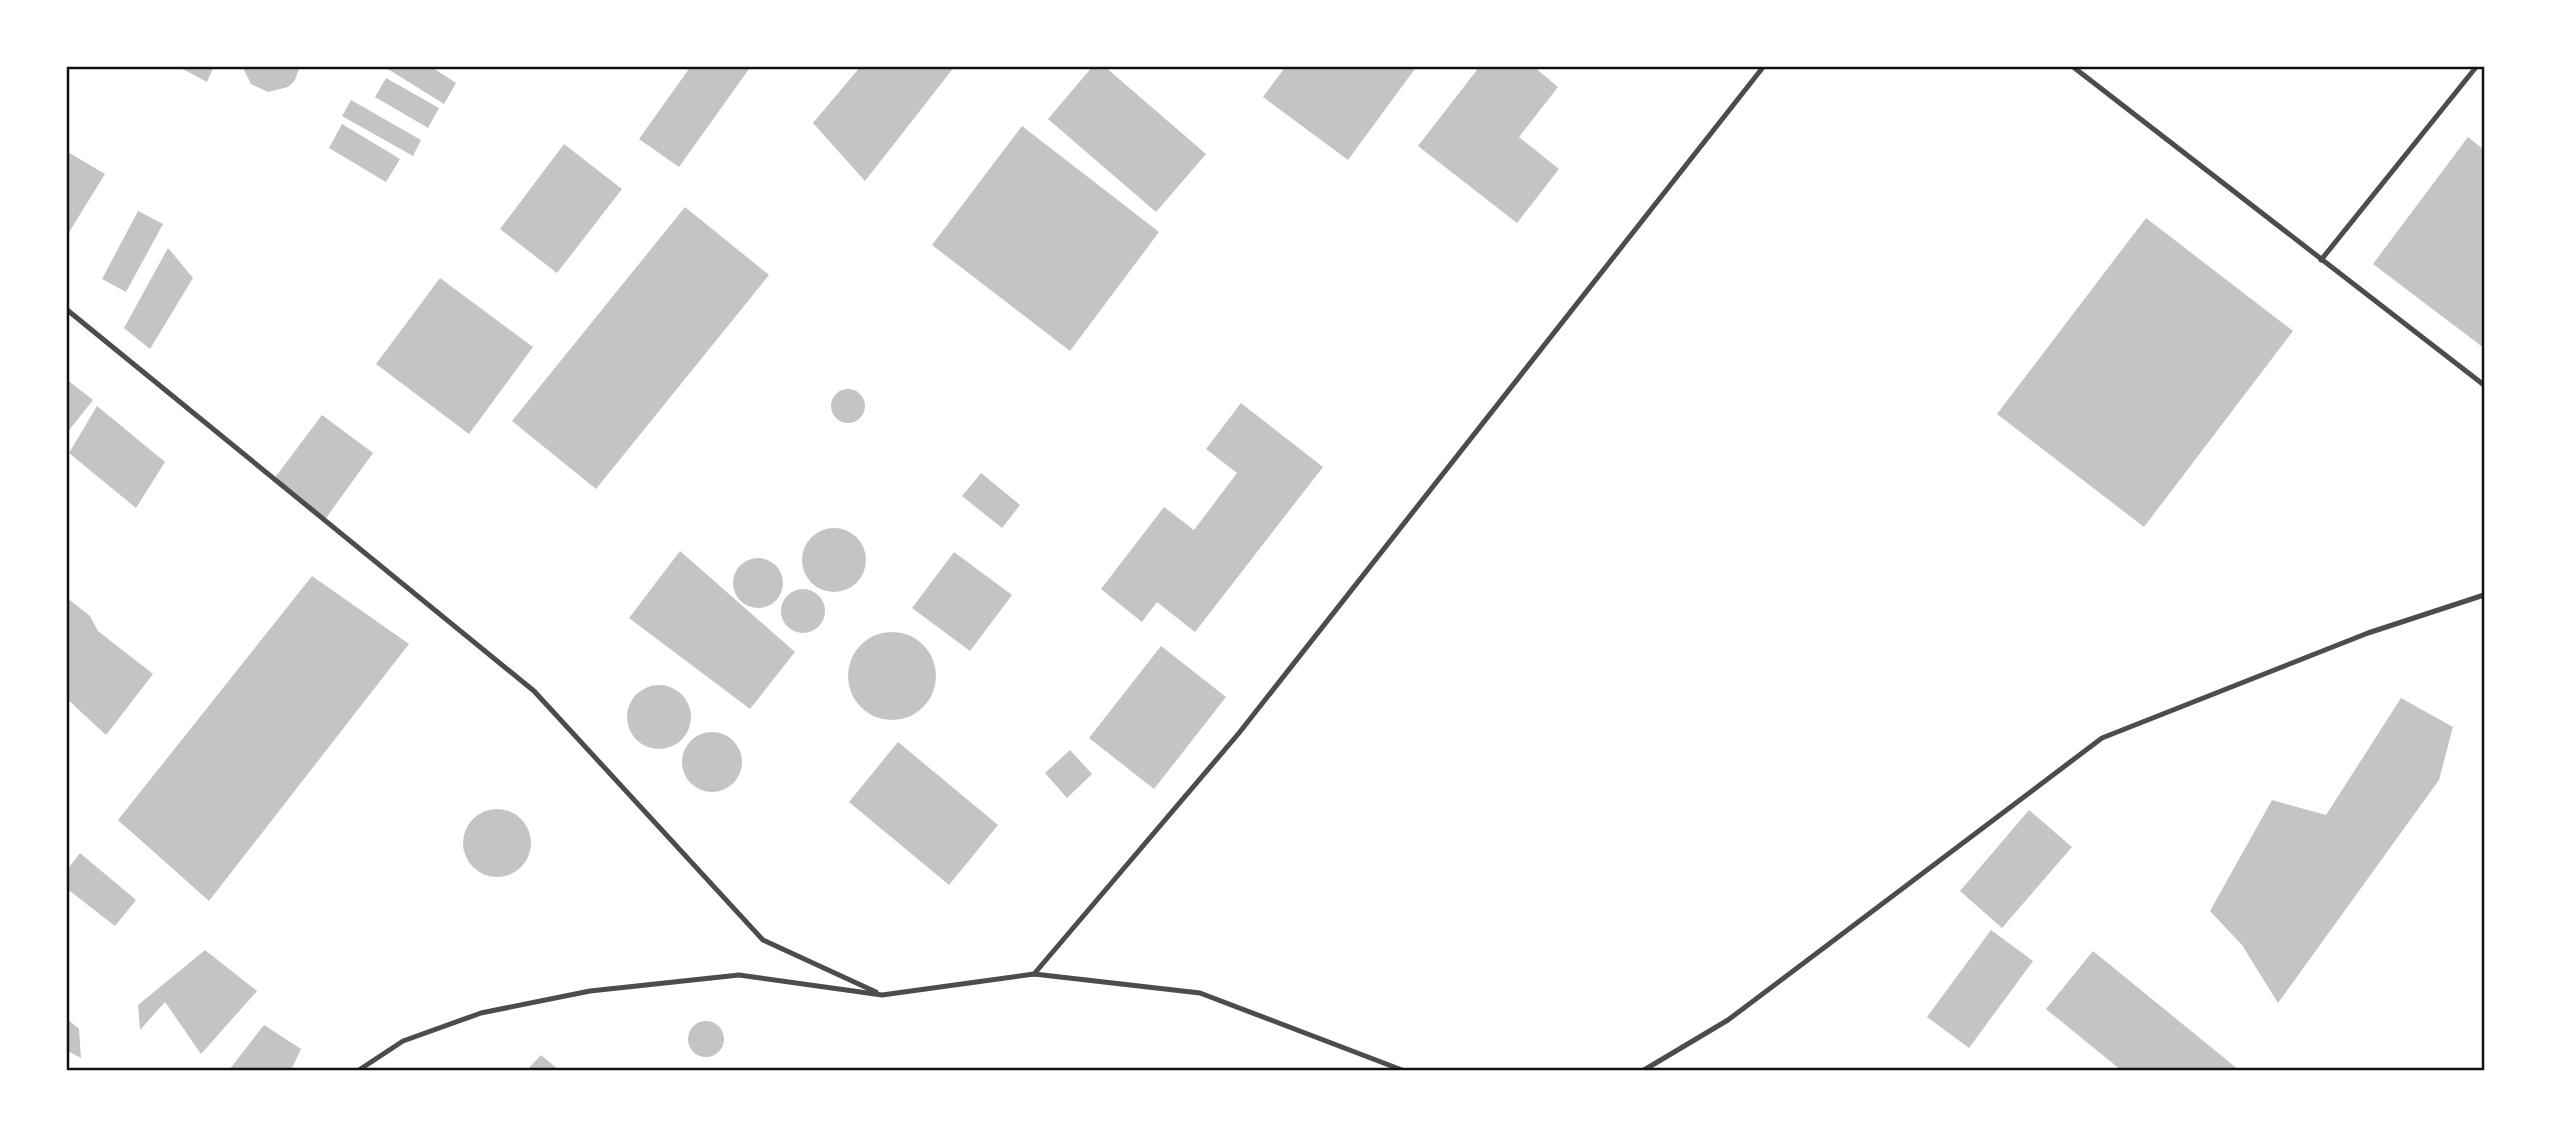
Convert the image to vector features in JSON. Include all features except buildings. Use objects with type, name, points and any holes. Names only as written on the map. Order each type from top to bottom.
[{"type":"lane","points":[[1034,974],[1239,733],[1764,66]]},
{"type":"lane","points":[[2072,66],[2484,385]]},
{"type":"lane","points":[[2321,260],[2477,66]]},
{"type":"lane","points":[[66,309],[534,691],[763,940],[882,995]]},
{"type":"lane","points":[[1644,1070],[1728,1020],[2102,738],[2368,633],[2484,595]]},
{"type":"lane","points":[[359,1070],[403,1041],[481,1013],[590,991],[739,975],[882,995],[1034,974],[1200,993],[1402,1070]]}]
